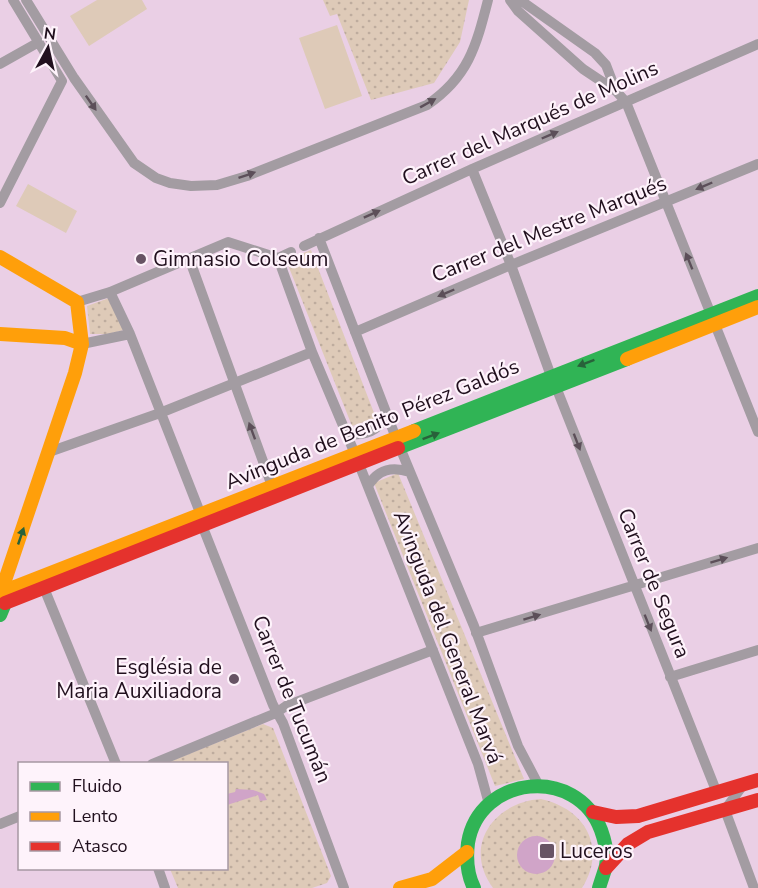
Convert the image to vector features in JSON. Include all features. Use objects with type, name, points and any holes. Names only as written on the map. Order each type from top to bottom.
[{"type":"main road","points":[[0,257],[78,302],[82,344],[75,374],[2,602]]},
{"type":"main road","name":"Avinguda de Benito Pérez Galdós","points":[[2,602],[712,319],[758,296]]},
{"type":"main road","name":"Avinguda de Benito Pérez Galdós","points":[[712,319],[758,307]]},
{"type":"main road","points":[[0,334],[65,338],[82,344]]},
{"type":"main road","name":"Avinguda de Benito Pérez Galdós","points":[[2,602],[44,588],[206,520],[272,486],[357,459]]},
{"type":"main road","points":[[593,812],[616,817],[638,816],[758,780]]},
{"type":"main road","points":[[474,888],[467,868],[467,852],[472,829],[489,804],[511,790],[538,784],[556,787],[573,795],[593,812],[603,830],[608,853],[599,888]]},
{"type":"main road","points":[[606,868],[628,844],[648,832],[758,800]]},
{"type":"main road","points":[[400,888],[432,879],[467,852]]},
{"type":"street","points":[[0,203],[62,81],[13,0]]},
{"type":"street","points":[[26,0],[74,78],[134,163],[156,178],[170,183],[203,187],[247,176],[427,105],[452,86],[459,77],[472,52],[488,0]]},
{"type":"street","points":[[510,0],[518,11],[583,69],[616,92],[626,102],[758,432]]},
{"type":"street","points":[[520,0],[594,53],[606,65],[616,92]]},
{"type":"street","points":[[0,64],[39,42]]},
{"type":"street","name":"Carrer del Marqués de Molins","points":[[319,238],[758,44]]},
{"type":"street","name":"Carrer del Mestre Marqués","points":[[355,332],[511,265],[758,164]]},
{"type":"street","name":"Carrer de Segura","points":[[472,169],[511,265],[633,586],[717,793]]},
{"type":"street","points":[[304,246],[319,238]]},
{"type":"street","name":"Avinguda del General Marvá","points":[[319,238],[386,413],[476,633],[518,746],[538,784]]},
{"type":"street","points":[[78,302],[110,292],[228,242],[278,258],[291,252]]},
{"type":"street","points":[[189,258],[272,486]]},
{"type":"street","name":"Avinguda del General Marvá","points":[[278,258],[312,352],[368,486],[478,764],[489,804]]},
{"type":"street","name":"Carrer de Tucumán","points":[[110,292],[130,334],[160,413],[206,520],[276,713],[283,723],[344,888]]},
{"type":"street","points":[[82,344],[130,334]]},
{"type":"street","points":[[50,452],[160,413],[312,352]]},
{"type":"street","points":[[346,434],[364,434],[377,428],[383,422],[386,413]]},
{"type":"street","points":[[368,486],[377,474],[384,470],[399,468],[410,472]]},
{"type":"street","points":[[476,633],[758,548]]},
{"type":"street","points":[[44,588],[115,762]]},
{"type":"street","points":[[157,762],[276,713],[286,706],[433,650]]},
{"type":"street","points":[[670,677],[758,650]]},
{"type":"street","points":[[744,784],[725,810],[754,888]]},
{"type":"street","points":[[0,824],[18,817]]},
{"type":"street","points":[[159,870],[165,888]]},
{"type":"shaded area","points":[[97,0],[142,0],[147,9],[89,46],[70,16]]},
{"type":"shaded area","points":[[323,0],[469,0],[460,42],[434,83],[371,100],[337,14],[330,16]]},
{"type":"shaded area","points":[[337,25],[362,96],[325,109],[299,38]]},
{"type":"shaded area","points":[[28,184],[77,211],[66,233],[16,206]]},
{"type":"shaded area","points":[[311,250],[376,418],[352,426],[286,260]]},
{"type":"shaded area","points":[[109,298],[124,330],[108,334],[90,334],[87,306]]},
{"type":"shaded area","points":[[398,473],[524,779],[495,786],[374,483]]},
{"type":"shaded area","points":[[263,724],[273,728],[331,876],[327,883],[312,888],[178,888],[170,870],[228,870],[228,762],[169,762]]},
{"type":"shaded area","points":[[236,789],[253,790],[264,794],[267,800],[260,801],[258,795],[228,805],[228,794],[235,792]]},
{"type":"shaded area","points":[[541,799],[557,804],[570,812],[588,832],[592,845],[592,859],[582,888],[493,888],[484,872],[481,857],[482,842],[488,829],[497,817],[509,808]]},
{"type":"shaded area","points":[[536,836],[549,842],[555,855],[549,868],[536,874],[523,868],[517,855],[523,842]]},
{"type":"traffic: fast","points":[[414,431],[758,296]]},
{"type":"traffic: fast","points":[[398,448],[627,359]]},
{"type":"traffic: fast","points":[[0,615],[5,603],[3,594]]},
{"type":"traffic: fast","points":[[474,888],[468,872],[467,855],[468,843],[476,820],[490,803],[509,792],[530,787],[551,788],[572,795],[589,809],[601,830],[605,843],[606,866],[599,888]]},
{"type":"traffic: slow","points":[[0,257],[77,302],[82,344],[75,373],[0,595]]},
{"type":"traffic: slow","points":[[627,359],[758,307]]},
{"type":"traffic: slow","points":[[0,334],[65,338],[82,344]]},
{"type":"traffic: slow","points":[[2,592],[414,431]]},
{"type":"traffic: slow","points":[[400,888],[432,879],[467,852]]},
{"type":"traffic: jam","points":[[5,603],[398,448]]},
{"type":"traffic: jam","points":[[593,812],[616,817],[638,816],[758,780]]},
{"type":"traffic: jam","points":[[606,868],[628,844],[648,832],[758,800]]},
{"type":"place","name":"Gimnasio Colseum","points":[[141,259]]},
{"type":"place","name":"Església de Maria Auxiliadora","points":[[234,679]]},
{"type":"place","name":"Luceros","points":[[547,851]]}]
